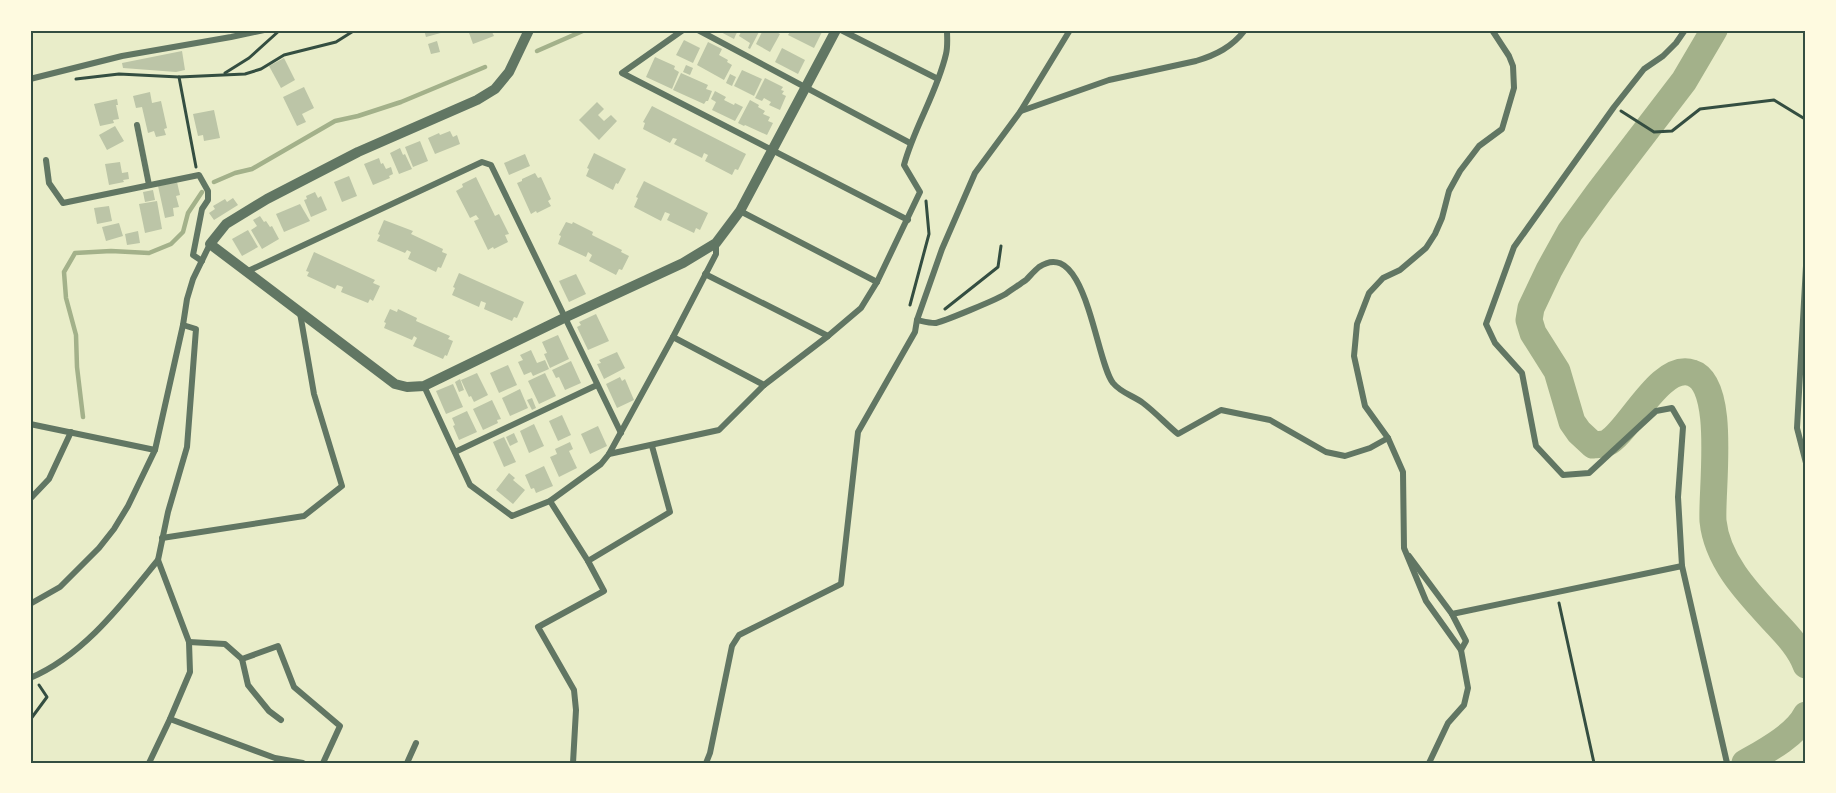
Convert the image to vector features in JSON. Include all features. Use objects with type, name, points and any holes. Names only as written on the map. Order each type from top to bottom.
[{"type":"street","points":[[30,79],[122,56],[264,30]]},
{"type":"street","points":[[30,604],[60,587],[99,548],[128,506],[155,450],[193,279],[210,244],[226,224],[267,199],[358,152],[477,100],[495,89],[509,72],[529,30]]},
{"type":"street","points":[[683,30],[622,73],[908,220]]},
{"type":"street","points":[[698,30],[910,143]]},
{"type":"street","points":[[210,244],[395,384],[407,387],[424,386],[683,263],[716,243],[740,211],[836,30]]},
{"type":"street","points":[[842,30],[938,79]]},
{"type":"street","points":[[609,454],[719,430],[764,385],[861,308],[877,282],[920,192],[904,165],[910,143],[938,79],[947,51],[947,30]]},
{"type":"street","points":[[706,763],[732,646],[739,634],[841,584],[858,432],[915,332],[917,320],[942,249],[975,173],[1020,112],[1070,30]]},
{"type":"street","points":[[1020,112],[1109,80],[1210,57],[1226,49],[1245,30]]},
{"type":"street","points":[[1429,763],[1448,723],[1464,705],[1468,688],[1461,650],[1426,601],[1404,548],[1403,472],[1388,438],[1365,406],[1354,356],[1357,324],[1369,293],[1383,278],[1400,270],[1426,248],[1435,234],[1449,191],[1460,171],[1479,146],[1502,129],[1514,88],[1513,66],[1492,30]]},
{"type":"street","points":[[1685,30],[1663,56],[1644,69],[1614,107],[1514,247],[1486,324],[1495,343],[1522,373],[1536,446],[1563,475],[1589,473],[1656,411],[1672,408],[1683,427],[1678,497],[1682,566],[1727,763]]},
{"type":"street","points":[[137,126],[149,185]]},
{"type":"street","points":[[46,160],[50,183],[63,203],[199,175],[208,191],[208,200],[202,209],[193,255],[202,261]]},
{"type":"street","points":[[246,272],[483,162],[491,165],[621,433]]},
{"type":"street","points":[[740,211],[877,282]]},
{"type":"street","points":[[424,386],[470,485],[512,516],[550,501],[601,464],[609,454],[674,337],[716,254],[716,243]]},
{"type":"street","points":[[917,320],[937,323],[1006,294],[1026,280],[1038,267],[1049,262],[1058,263],[1072,272],[1078,281],[1103,363],[1113,384],[1130,397],[1142,402],[1178,434],[1221,410],[1270,420],[1326,452],[1345,456],[1370,448],[1388,438]]},
{"type":"street","points":[[1806,266],[1797,428],[1806,464]]},
{"type":"street","points":[[705,274],[828,336]]},
{"type":"street","points":[[162,538],[304,516],[342,486],[314,394],[300,312]]},
{"type":"street","points":[[31,678],[78,648],[117,608],[158,560],[187,447],[196,329],[183,325]]},
{"type":"street","points":[[674,337],[764,385]]},
{"type":"street","points":[[455,452],[597,385]]},
{"type":"street","points":[[30,424],[155,450]]},
{"type":"street","points":[[30,499],[49,479],[71,432]]},
{"type":"street","points":[[588,561],[670,512],[652,446]]},
{"type":"street","points":[[550,501],[604,591],[538,627],[574,690],[576,710],[573,763]]},
{"type":"street","points":[[1404,548],[1452,614],[1466,641],[1461,650]]},
{"type":"street","points":[[149,763],[190,672],[189,642],[158,560]]},
{"type":"street","points":[[1452,614],[1682,566]]},
{"type":"street","points":[[189,642],[225,644],[242,659],[248,685],[269,711],[281,720]]},
{"type":"street","points":[[242,659],[278,646],[294,687],[340,726],[323,763]]},
{"type":"street","points":[[170,719],[275,758],[303,763]]},
{"type":"street","points":[[407,763],[416,743]]},
{"type":"path","points":[[224,74],[249,58],[280,30]]},
{"type":"path","points":[[75,79],[119,74],[179,77],[245,74],[261,69],[284,55],[336,42],[355,30]]},
{"type":"path","points":[[179,77],[199,175]]},
{"type":"path","points":[[1614,107],[1654,132],[1672,131],[1700,109],[1774,100],[1805,120],[1806,118]]},
{"type":"path","points":[[915,332],[907,314],[928,234],[927,202],[920,192]]},
{"type":"path","points":[[937,323],[941,313],[998,267],[1001,246]]},
{"type":"path","points":[[1556,592],[1594,763]]},
{"type":"path","points":[[30,720],[47,697],[31,678]]},
{"type":"building","points":[[424,30],[448,30],[448,31],[426,37]]},
{"type":"building","points":[[468,30],[491,30],[494,36],[473,44]]},
{"type":"building","points":[[717,30],[738,30],[734,39]]},
{"type":"building","points":[[742,30],[760,30],[750,49],[748,48],[750,43],[739,36]]},
{"type":"building","points":[[763,30],[773,30],[780,34],[770,52],[756,44]]},
{"type":"building","points":[[791,30],[823,30],[814,48],[788,35]]},
{"type":"building","points":[[684,40],[700,48],[693,63],[676,55]]},
{"type":"building","points":[[437,41],[440,52],[431,54],[428,44]]},
{"type":"building","points":[[708,42],[722,49],[719,55],[732,65],[724,80],[697,65]]},
{"type":"building","points":[[782,48],[805,60],[798,74],[775,62]]},
{"type":"building","points":[[182,51],[185,70],[176,72],[123,68],[122,63]]},
{"type":"building","points":[[655,57],[675,66],[674,69],[679,72],[672,89],[646,77]]},
{"type":"building","points":[[284,58],[295,80],[281,88],[269,66]]},
{"type":"building","points":[[686,65],[693,68],[690,75],[683,72]]},
{"type":"building","points":[[742,70],[762,79],[754,96],[734,86]]},
{"type":"building","points":[[681,73],[708,85],[706,89],[712,91],[708,101],[704,104],[673,90]]},
{"type":"building","points":[[730,74],[736,77],[732,86],[726,83]]},
{"type":"building","points":[[765,78],[783,87],[782,94],[786,96],[780,110],[769,105],[771,102],[764,98],[762,101],[755,98]]},
{"type":"building","points":[[304,87],[314,108],[302,114],[306,122],[297,126],[283,97]]},
{"type":"building","points":[[715,91],[726,97],[724,100],[743,107],[735,121],[712,110],[716,102],[711,99]]},
{"type":"building","points":[[150,92],[152,103],[161,101],[167,128],[164,129],[166,135],[156,137],[154,131],[148,133],[142,107],[136,108],[133,96]]},
{"type":"building","points":[[117,99],[119,119],[113,120],[114,123],[100,126],[94,104]]},
{"type":"building","points":[[750,100],[765,111],[763,114],[770,117],[768,121],[773,123],[767,135],[738,123]]},
{"type":"building","points":[[597,102],[604,109],[598,115],[604,121],[611,115],[617,121],[599,140],[579,120]]},
{"type":"building","points":[[652,106],[746,154],[738,170],[735,169],[732,175],[705,161],[708,155],[704,153],[702,158],[674,144],[677,139],[673,138],[670,143],[643,129],[645,123],[643,122]]},
{"type":"building","points":[[214,110],[220,138],[204,141],[203,135],[198,136],[193,114]]},
{"type":"building","points":[[115,126],[124,141],[107,150],[99,135]]},
{"type":"building","points":[[450,131],[453,137],[457,135],[460,144],[435,154],[428,138]]},
{"type":"building","points":[[420,141],[428,161],[413,167],[405,147]]},
{"type":"building","points":[[400,148],[412,169],[399,174],[390,153]]},
{"type":"building","points":[[594,153],[626,169],[613,190],[586,176]]},
{"type":"building","points":[[525,154],[530,166],[509,175],[504,163]]},
{"type":"building","points":[[379,158],[386,169],[391,167],[393,174],[389,176],[390,178],[373,185],[364,164]]},
{"type":"building","points":[[120,162],[122,173],[128,172],[129,179],[109,185],[105,164]]},
{"type":"building","points":[[535,173],[538,178],[541,177],[551,199],[548,201],[551,206],[531,214],[517,183]]},
{"type":"building","points":[[349,176],[357,196],[342,202],[334,182]]},
{"type":"building","points":[[476,177],[495,216],[499,214],[509,234],[505,235],[508,242],[494,249],[493,247],[488,250],[474,221],[479,219],[476,215],[470,218],[456,191],[463,187],[462,184]]},
{"type":"building","points":[[644,181],[708,213],[700,230],[696,228],[694,233],[667,220],[670,214],[665,212],[661,221],[634,207]]},
{"type":"building","points":[[177,182],[180,195],[176,196],[179,207],[173,208],[174,216],[165,218],[158,186]]},
{"type":"building","points":[[153,190],[155,200],[145,202],[143,192]]},
{"type":"building","points":[[315,192],[318,198],[321,196],[327,210],[311,217],[304,200],[307,199],[306,196]]},
{"type":"building","points":[[233,198],[238,205],[214,220],[209,213],[215,209],[213,206],[225,199],[227,202]]},
{"type":"building","points":[[157,201],[162,229],[145,233],[139,204]]},
{"type":"building","points":[[300,204],[310,221],[284,232],[276,214]]},
{"type":"building","points":[[109,206],[112,221],[97,224],[94,208]]},
{"type":"building","points":[[260,216],[270,227],[272,226],[279,239],[262,249],[251,230],[257,226],[253,220]]},
{"type":"building","points":[[384,220],[413,231],[411,234],[443,249],[442,252],[447,254],[441,268],[438,267],[436,272],[408,259],[411,252],[407,250],[405,253],[377,241]]},
{"type":"building","points":[[566,222],[572,224],[573,222],[593,232],[592,235],[629,256],[622,270],[619,269],[616,275],[589,261],[592,255],[588,252],[586,257],[558,244],[561,236],[559,235]]},
{"type":"building","points":[[119,223],[123,236],[106,241],[102,227]]},
{"type":"building","points":[[248,230],[258,247],[242,256],[232,239]]},
{"type":"building","points":[[138,231],[140,243],[127,245],[125,234]]},
{"type":"building","points":[[314,252],[375,280],[373,283],[380,286],[373,301],[370,299],[368,303],[341,292],[343,287],[337,285],[335,289],[307,276],[309,272],[306,271]]},
{"type":"building","points":[[459,273],[524,302],[517,318],[514,317],[512,321],[484,309],[486,303],[481,301],[479,307],[452,295]]},
{"type":"building","points":[[576,274],[586,294],[569,302],[559,281]]},
{"type":"building","points":[[390,309],[397,312],[398,309],[417,318],[416,321],[450,336],[448,339],[453,341],[447,356],[445,355],[443,359],[413,346],[417,338],[414,336],[412,340],[384,328],[386,323],[384,322]]},
{"type":"building","points":[[596,314],[609,341],[588,350],[577,327],[581,325],[579,322]]},
{"type":"building","points":[[558,335],[569,359],[550,368],[542,342]]},
{"type":"building","points":[[531,350],[537,363],[545,360],[549,369],[533,376],[531,372],[524,375],[518,362],[523,360],[520,355]]},
{"type":"building","points":[[617,352],[625,368],[604,379],[597,364],[601,363],[599,360]]},
{"type":"building","points":[[571,361],[581,383],[565,390],[559,377],[556,378],[552,370]]},
{"type":"building","points":[[508,365],[517,385],[499,393],[490,373]]},
{"type":"building","points":[[477,373],[488,395],[474,402],[461,380]]},
{"type":"building","points":[[545,373],[556,396],[539,404],[528,381]]},
{"type":"building","points":[[620,377],[622,381],[625,379],[634,400],[617,408],[606,384]]},
{"type":"building","points":[[460,379],[464,390],[459,392],[455,382]]},
{"type":"building","points":[[453,384],[463,407],[446,414],[436,391]]},
{"type":"building","points":[[520,389],[528,408],[510,416],[502,398]]},
{"type":"building","points":[[532,398],[536,408],[532,410],[527,400]]},
{"type":"building","points":[[492,400],[501,419],[497,420],[498,423],[483,430],[473,409]]},
{"type":"building","points":[[467,411],[477,432],[459,440],[452,418]]},
{"type":"building","points":[[562,415],[571,435],[558,441],[549,421]]},
{"type":"building","points":[[534,424],[544,446],[529,453],[520,431]]},
{"type":"building","points":[[598,426],[607,446],[590,454],[581,434]]},
{"type":"building","points":[[514,433],[518,442],[510,446],[506,437]]},
{"type":"building","points":[[504,437],[516,462],[504,467],[493,442]]},
{"type":"building","points":[[570,442],[573,449],[569,451],[577,468],[559,477],[550,457],[557,454],[555,449]]},
{"type":"building","points":[[544,466],[553,486],[536,493],[534,488],[531,489],[525,475]]},
{"type":"building","points":[[509,473],[515,478],[513,480],[525,490],[513,504],[496,490]]},
{"type":"waterway","points":[[537,51],[585,30]]},
{"type":"waterway","points":[[1714,30],[1684,81],[1570,232],[1531,308],[1529,320],[1533,333],[1557,371],[1572,422],[1593,445],[1605,444],[1616,436],[1657,387],[1668,378],[1680,372],[1692,373],[1703,381],[1710,397],[1713,417],[1715,440],[1713,521],[1721,550],[1735,576],[1792,642],[1806,665]]},
{"type":"waterway","points":[[214,182],[252,169],[335,121],[401,102],[485,67]]},
{"type":"waterway","points":[[83,417],[76,335],[66,298],[64,272],[75,253],[111,251],[149,253],[171,244],[183,232],[188,213],[202,192]]},
{"type":"waterway","points":[[1745,763],[1787,736],[1806,715]]}]
